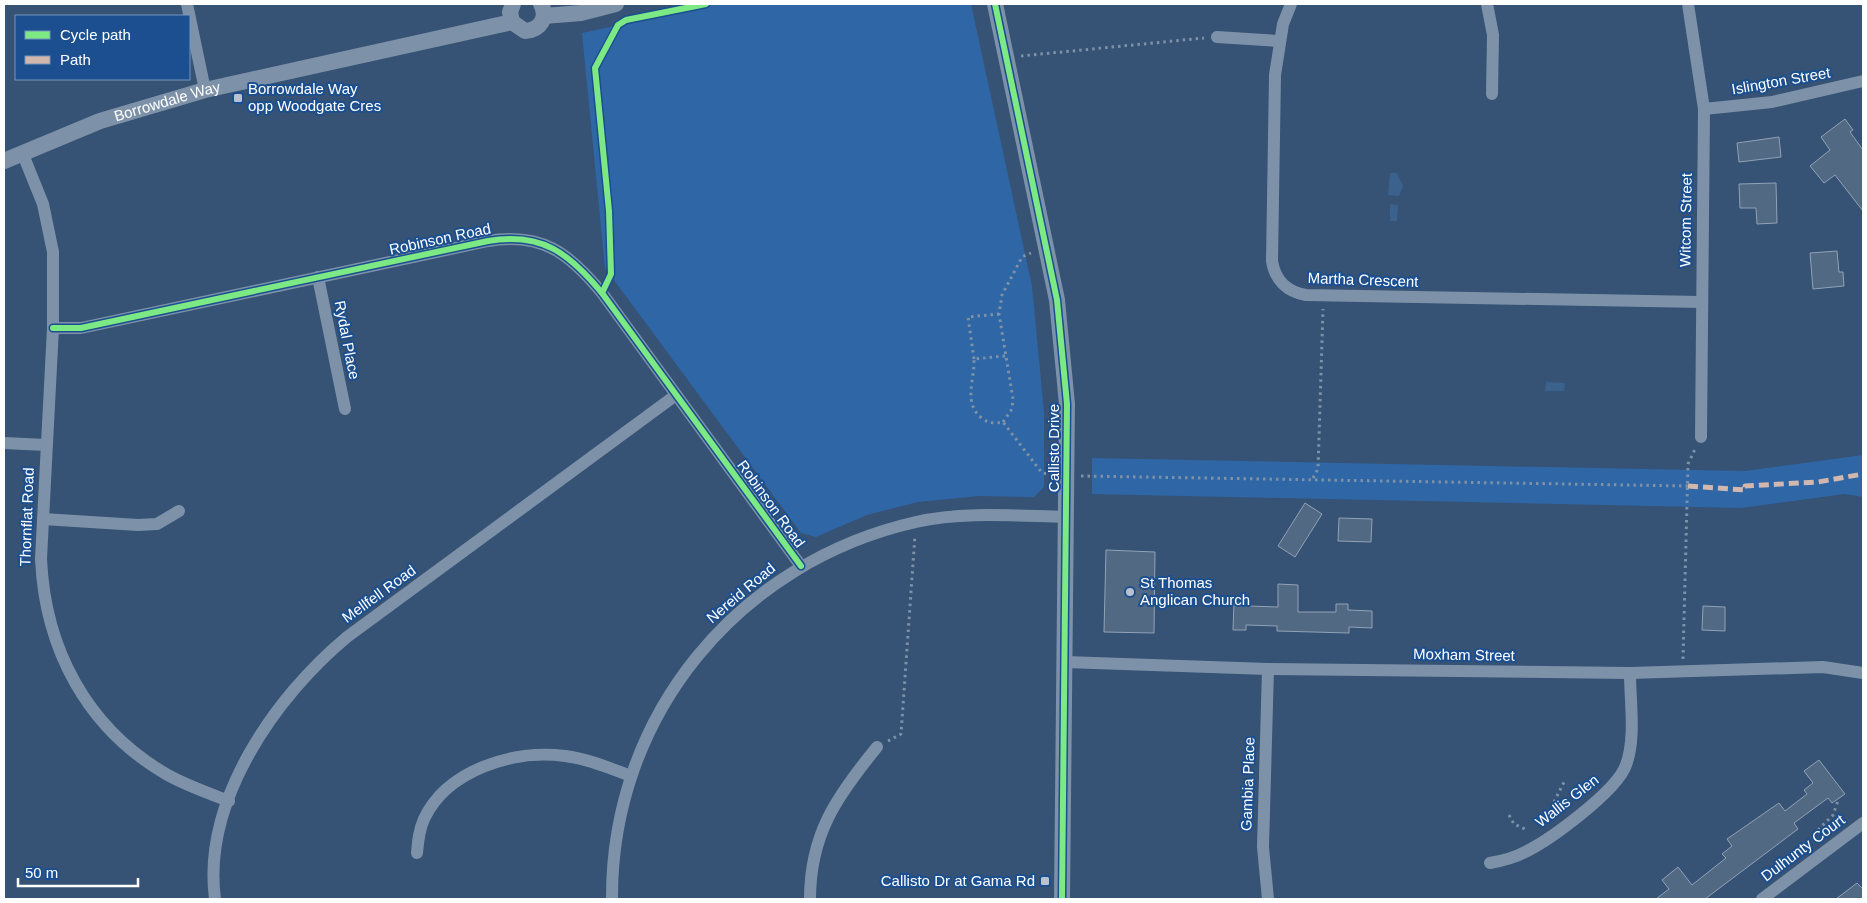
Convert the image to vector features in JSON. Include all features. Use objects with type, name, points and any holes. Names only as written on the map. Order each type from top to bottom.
[{"type":"street","points":[[513,4],[510,12],[512,22],[520,29],[530,31],[540,26],[543,10],[581,13],[616,4]]},
{"type":"street","name":"Callisto Drive","points":[[995,4],[1046,245],[1063,343],[1067,404],[1067,475],[1062,899]]},
{"type":"street","name":"Martha Crescent","points":[[1291,4],[1285,16],[1279,41],[1275,75],[1273,268],[1281,283],[1291,291],[1306,296],[1701,302]]},
{"type":"street","points":[[1487,4],[1493,35],[1492,94]]},
{"type":"street","name":"Witcom Street","points":[[1688,4],[1704,109],[1700,437]]},
{"type":"street","points":[[190,18],[205,90]]},
{"type":"street","name":"Borrowdale Way","points":[[4,161],[22,152],[130,111],[205,90],[512,22]]},
{"type":"street","points":[[1217,37],[1279,41]]},
{"type":"street","name":"Islington Street","points":[[1704,109],[1772,102],[1863,81]]},
{"type":"street","name":"Thornflat Road","points":[[22,152],[43,204],[50,232],[54,275],[41,559],[46,608],[56,644],[78,690],[104,724],[137,755],[182,782],[229,801]]},
{"type":"street","name":"Robinson Road","points":[[53,328],[80,328],[506,238],[521,238],[546,245],[568,258],[589,278],[801,566]]},
{"type":"street","name":"Rydal Place","points":[[318,277],[345,409]]},
{"type":"street","name":"Mellfell Road","points":[[215,899],[213,872],[215,854],[229,801],[255,744],[278,707],[306,674],[331,650],[676,395]]},
{"type":"street","points":[[4,443],[46,445]]},
{"type":"street","points":[[43,519],[138,526],[156,524],[179,510]]},
{"type":"street","name":"Nereid Road","points":[[612,899],[615,843],[631,776],[646,734],[660,708],[701,650],[746,606],[801,566],[861,538],[915,522],[964,516],[1066,517]]},
{"type":"street","name":"Moxham Street","points":[[1065,662],[1268,669],[1630,673],[1683,673],[1824,667],[1863,673]]},
{"type":"street","name":"Gambia Place","points":[[1268,669],[1263,847],[1268,899]]},
{"type":"street","name":"Wallis Glen","points":[[1490,862],[1514,857],[1536,846],[1601,797],[1617,782],[1629,753],[1630,673]]},
{"type":"street","points":[[810,899],[811,866],[823,824],[850,779],[877,748]]},
{"type":"street","points":[[418,853],[419,830],[426,814],[438,798],[467,776],[502,760],[535,755],[567,756],[631,776]]},
{"type":"street","name":"Dulhunty Court","points":[[1762,899],[1863,824]]},
{"type":"path","points":[[1006,57],[1217,37]]},
{"type":"path","points":[[1000,314],[968,317],[975,372],[970,394],[973,406],[980,417],[994,424],[1003,422],[1012,410],[1013,398],[1000,314],[1002,296],[1022,257],[1046,245]]},
{"type":"path","points":[[1312,479],[1318,469],[1324,296]]},
{"type":"path","points":[[974,359],[1005,356]]},
{"type":"path","points":[[1003,422],[1042,473],[1688,486]]},
{"type":"path","points":[[1683,673],[1688,464],[1700,437]]},
{"type":"path","points":[[877,748],[901,734],[915,522]]},
{"type":"path","points":[[1554,802],[1565,780]]},
{"type":"path","points":[[1818,830],[1833,815],[1839,798]]},
{"type":"path","points":[[1509,815],[1514,824],[1527,830]]},
{"type":"shaded area","points":[[716,4],[971,4],[1032,286],[1044,412],[1044,487],[1034,497],[979,496],[918,502],[867,515],[816,537],[801,533],[605,268],[582,33]]},
{"type":"shaded area","points":[[1390,173],[1397,173],[1403,186],[1399,196],[1388,195]]},
{"type":"shaded area","points":[[1390,204],[1398,205],[1397,221],[1390,221]]},
{"type":"shaded area","points":[[1546,382],[1565,383],[1564,391],[1545,391]]},
{"type":"shaded area","points":[[1863,455],[1863,497],[1845,494],[1742,508],[1092,494],[1092,458],[1745,471]]},
{"type":"building","points":[[1845,119],[1853,130],[1850,132],[1863,150],[1863,211],[1835,175],[1824,183],[1810,166],[1830,150],[1821,137]]},
{"type":"building","points":[[1779,137],[1781,157],[1739,162],[1737,143]]},
{"type":"building","points":[[1776,183],[1777,223],[1757,224],[1756,208],[1740,208],[1739,184]]},
{"type":"building","points":[[1837,251],[1839,272],[1843,272],[1844,286],[1813,289],[1810,253]]},
{"type":"building","points":[[1305,503],[1322,514],[1295,557],[1278,546]]},
{"type":"building","points":[[1339,518],[1372,519],[1371,542],[1338,541]]},
{"type":"building","name":"St Thomas Anglican Church","points":[[1106,550],[1155,552],[1154,633],[1104,632]]},
{"type":"building","points":[[1278,584],[1298,585],[1298,612],[1336,612],[1336,604],[1348,604],[1348,610],[1372,611],[1372,628],[1349,627],[1349,633],[1277,631],[1277,626],[1246,625],[1246,630],[1233,630],[1234,602],[1248,602],[1248,606],[1278,607]]},
{"type":"building","points":[[1703,606],[1725,607],[1725,631],[1702,630]]},
{"type":"building","points":[[1819,760],[1845,794],[1832,803],[1828,798],[1794,823],[1798,829],[1705,899],[1656,899],[1669,889],[1662,880],[1678,867],[1692,885],[1726,858],[1722,854],[1732,846],[1727,839],[1779,803],[1785,811],[1807,794],[1804,790],[1813,783],[1804,771]]},
{"type":"building","points":[[1857,883],[1863,889],[1863,899],[1836,899]]},
{"type":"marked path","points":[[1688,486],[1745,490],[1745,486],[1818,482],[1863,474]]},
{"type":"cycle path","points":[[602,293],[611,274],[609,211],[595,68],[618,25],[626,20],[706,4]]},
{"type":"cycle path","points":[[995,4],[1057,300],[1067,404],[1062,899]]},
{"type":"cycle path","points":[[53,328],[81,328],[488,241],[507,239],[539,243],[566,257],[602,293],[801,566]]},
{"type":"place","name":"Borrowdale Way opp Woodgate Cres","points":[[238,98]]},
{"type":"place","name":"St Thomas Anglican Church","points":[[1130,592]]},
{"type":"place","name":"Callisto Dr at Gama Rd","points":[[1045,881]]}]
